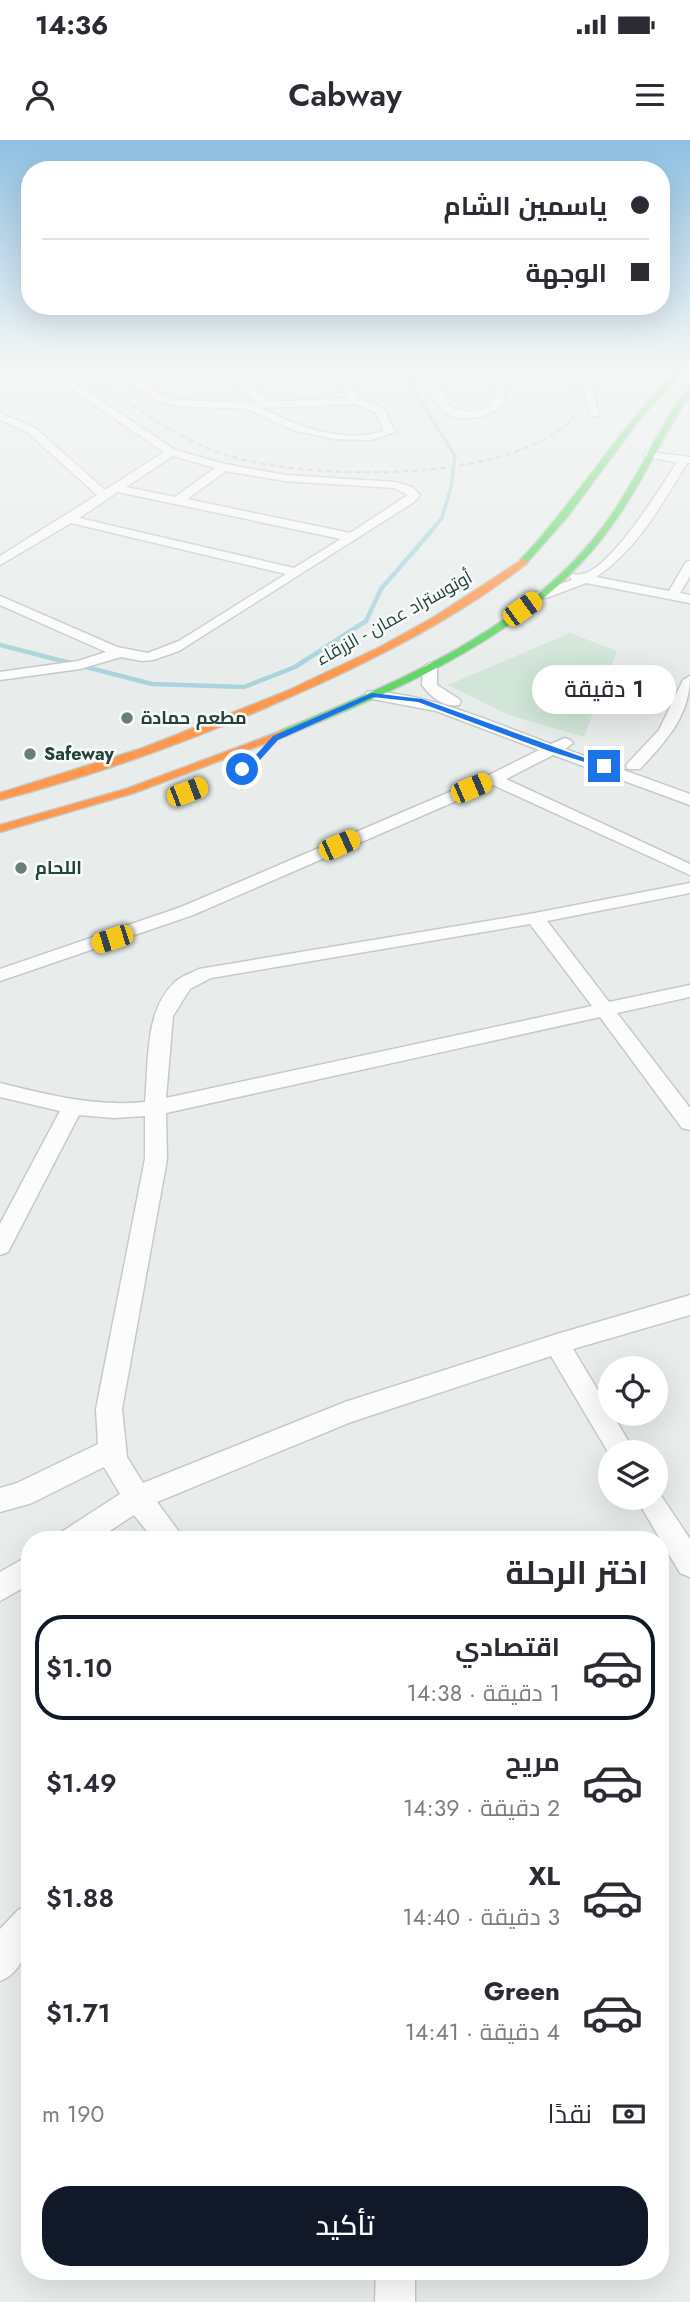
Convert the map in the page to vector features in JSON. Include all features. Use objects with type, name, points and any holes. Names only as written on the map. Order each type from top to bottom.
[{"type":"highway","name":"أوتوستراد عمان - الزرقاء","points":[[2,788],[173,741],[238,716],[381,650],[460,606],[522,563],[546,540],[600,468]]},
{"type":"highway","points":[[0,829],[31,826],[276,738],[430,667],[506,620],[564,575],[600,538],[641,468]]},
{"type":"highway","name":"أوتوستراد عمان - الزرقاء","points":[[155,729],[238,716]]},
{"type":"highway","points":[[249,764],[276,738]]},
{"type":"highway","name":"أوتوستراد عمان - الزرقاء","points":[[2,788],[32,770]]},
{"type":"street","points":[[73,468],[105,496]]},
{"type":"street","points":[[0,561],[148,468]]},
{"type":"street","points":[[178,500],[223,468]]},
{"type":"street","points":[[0,600],[119,653],[142,657],[174,649],[414,495],[395,485],[301,480],[229,468]]},
{"type":"street","points":[[537,597],[584,579],[607,563],[681,468]]},
{"type":"street","points":[[117,488],[351,537]]},
{"type":"street","points":[[69,519],[295,572]]},
{"type":"street","points":[[673,595],[690,565]]},
{"type":"street","points":[[564,575],[690,598]]},
{"type":"street","points":[[3,674],[80,665],[119,653]]},
{"type":"street","points":[[430,667],[426,675],[428,684],[446,699],[690,800]]},
{"type":"street","points":[[634,766],[666,732],[690,680]]},
{"type":"street","points":[[372,695],[405,697],[427,702],[559,746],[634,766],[690,790]]},
{"type":"street","points":[[0,975],[187,911],[493,779],[559,746]]},
{"type":"street","points":[[493,779],[690,870]]},
{"type":"street","points":[[164,1531],[138,1498],[111,1451],[109,1409],[156,1159],[155,1108],[163,1016],[175,993],[192,978],[205,973],[535,918],[690,888]]},
{"type":"street","points":[[535,918],[689,1118]]},
{"type":"street","points":[[0,1090],[72,1108],[108,1112],[155,1108],[690,992]]},
{"type":"street","points":[[0,1246],[72,1108]]},
{"type":"street","points":[[87,1531],[138,1498],[345,1413],[557,1344],[690,1305]]},
{"type":"street","points":[[557,1344],[615,1440]]},
{"type":"street","points":[[0,1500],[22,1494],[111,1451]]},
{"type":"street","points":[[657,1510],[690,1564]]},
{"type":"street","points":[[0,1588],[21,1574]]},
{"type":"street","points":[[0,1964],[15,1936],[21,1930]]},
{"type":"street","points":[[396,2302],[397,2280]]},
{"type":"green space","points":[[570,633],[617,651],[584,737],[509,715],[448,685]]},
{"type":"waterway","points":[[431,531],[442,518],[453,468]]},
{"type":"waterway","points":[[0,645],[152,684],[244,687],[295,667],[366,621],[381,589],[433,529]]},
{"type":"railway","points":[[296,468],[355,472],[435,468]]},
{"type":"traffic: fast","points":[[523,562],[545,539],[599,468]]},
{"type":"traffic: fast","points":[[284,733],[413,676],[497,628],[536,600],[571,569],[601,535],[643,468]]},
{"type":"traffic: slow","points":[[0,797],[147,750],[243,713],[337,672],[438,619],[490,587],[523,562]]},
{"type":"traffic: slow","points":[[0,829],[130,791],[284,733]]},
{"type":"place","name":"مطعم حمادة","points":[[127,718]]},
{"type":"place","name":"Safeway","points":[[30,754]]},
{"type":"place","name":"اللحام","points":[[21,868]]},
{"type":"route","points":[[242,769],[268,749],[276,738],[372,695],[420,700],[552,750],[604,766]]}]
